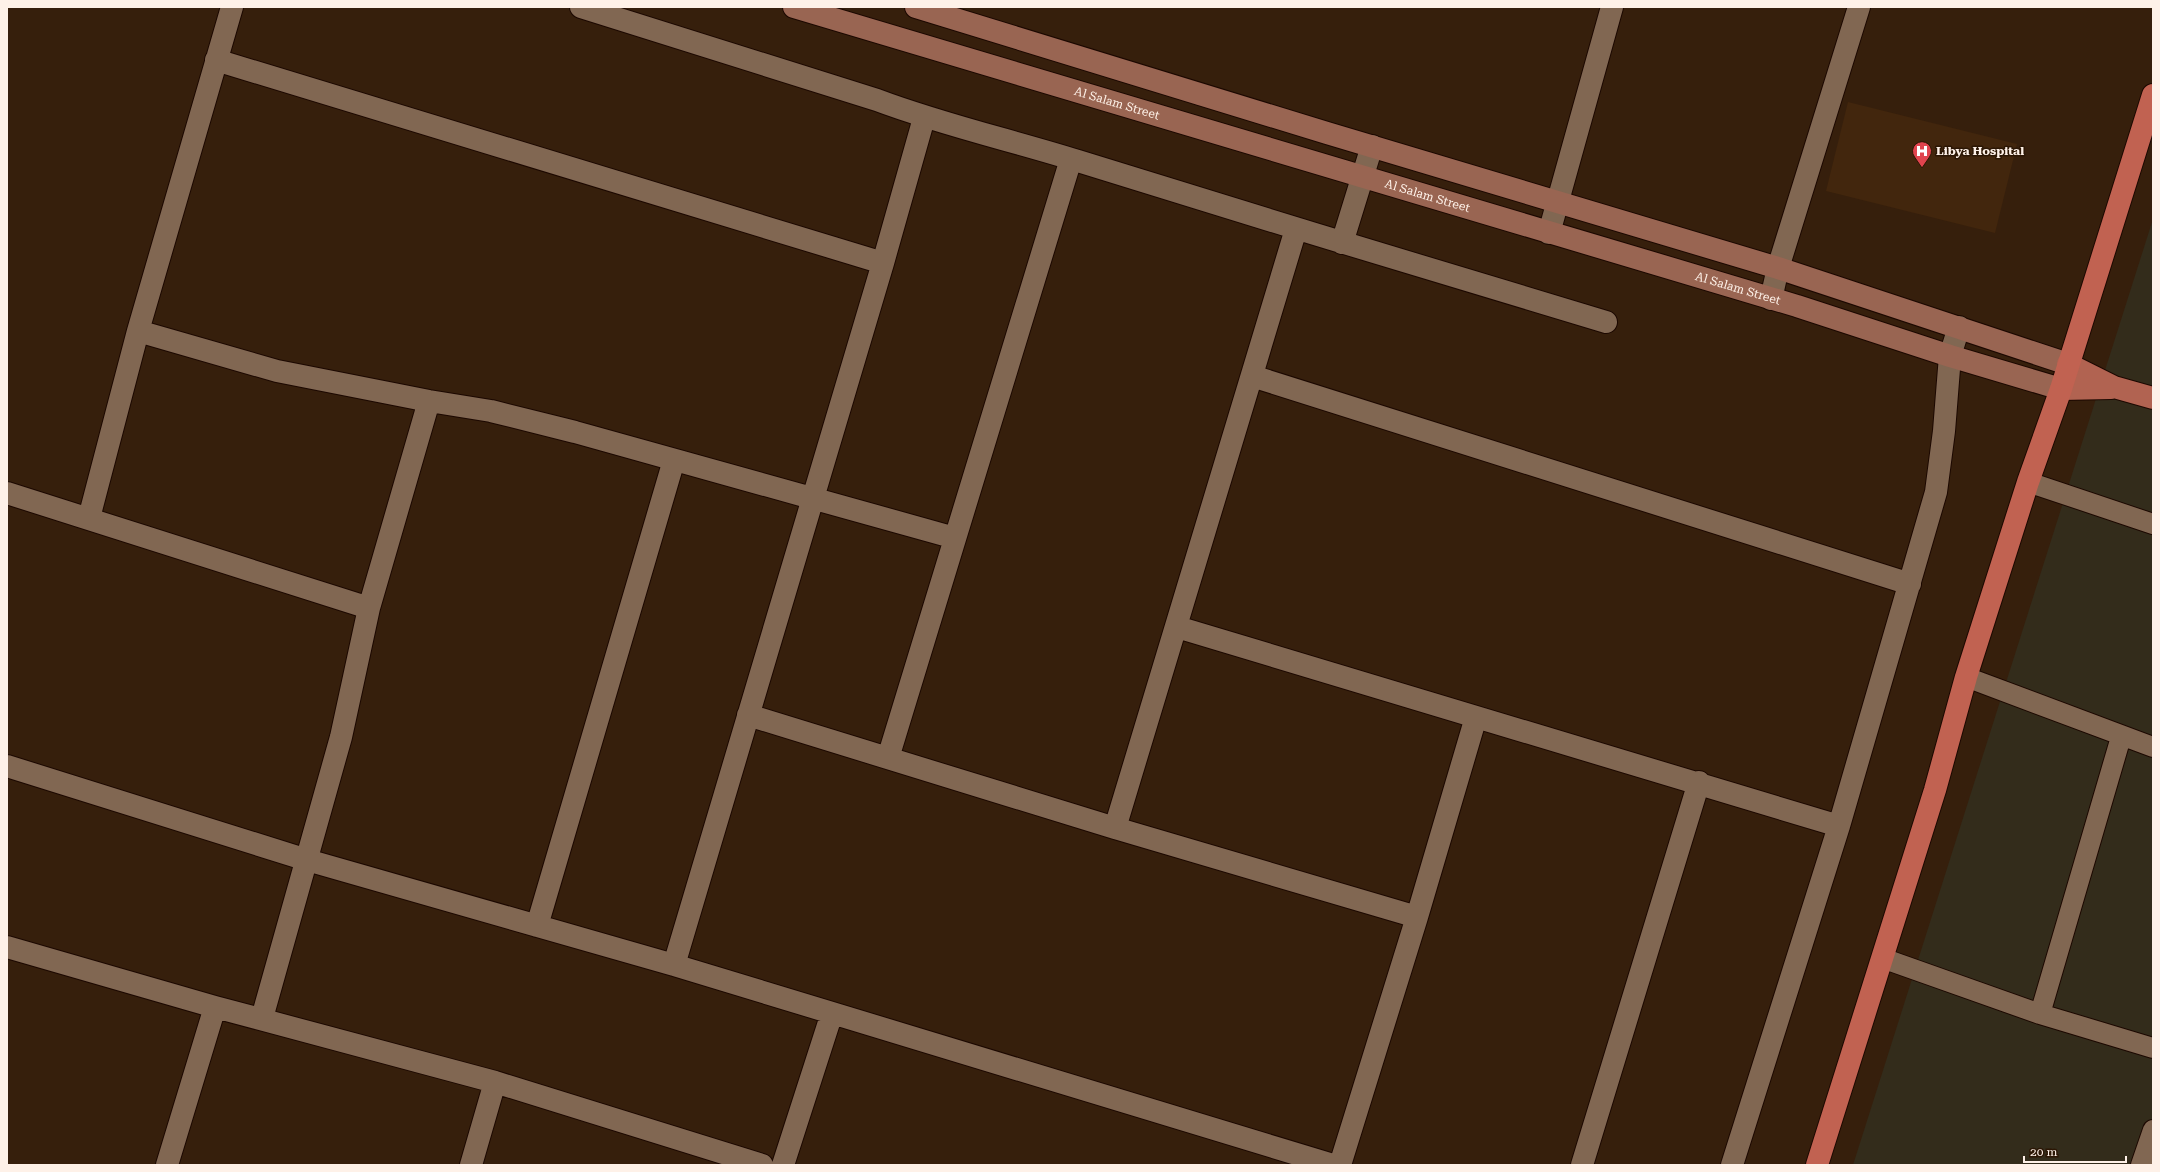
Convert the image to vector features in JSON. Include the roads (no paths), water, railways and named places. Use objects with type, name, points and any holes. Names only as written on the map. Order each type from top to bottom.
[{"type":"highway","points":[[1817,1165],[1935,790],[1966,678],[2028,482],[2061,389],[2153,95]]},
{"type":"main road","name":"Al Salam Street","points":[[794,7],[1771,299],[1950,356],[2061,389]]},
{"type":"main road","points":[[916,7],[1778,268],[1959,326],[2068,364],[2114,388],[2153,398]]},
{"type":"main road","points":[[2061,389],[2114,388]]},
{"type":"street","points":[[89,518],[138,331],[232,7]]},
{"type":"street","points":[[580,7],[877,100],[924,118],[1071,159],[1296,229],[1606,322]]},
{"type":"street","points":[[1549,233],[1612,7]]},
{"type":"street","points":[[1771,299],[1778,268],[1859,7]]},
{"type":"street","points":[[216,60],[883,263]]},
{"type":"street","points":[[674,965],[811,499],[883,263],[924,118]]},
{"type":"street","points":[[1342,243],[1372,146]]},
{"type":"street","points":[[888,758],[1071,159]]},
{"type":"street","points":[[1115,828],[1177,627],[1296,229]]},
{"type":"street","points":[[1732,1165],[1839,826],[1936,492],[1944,431],[1950,356],[1959,326]]},
{"type":"street","points":[[138,331],[277,371],[429,401],[492,411],[955,538]]},
{"type":"street","points":[[1252,376],[1910,584]]},
{"type":"street","points":[[262,1018],[341,737],[369,608],[429,401]]},
{"type":"street","points":[[537,926],[674,460]]},
{"type":"street","points":[[7,493],[369,608]]},
{"type":"street","points":[[1177,627],[1699,782],[1839,826]]},
{"type":"street","points":[[748,715],[1007,796],[1417,917]]},
{"type":"street","points":[[1340,1165],[1417,917],[1476,717]]},
{"type":"street","points":[[7,766],[307,860],[674,965],[1333,1165]]},
{"type":"street","points":[[1582,1165],[1699,782]]},
{"type":"street","points":[[7,947],[215,1007],[262,1018],[495,1082],[762,1165]]},
{"type":"street","points":[[167,1165],[215,1007]]},
{"type":"street","points":[[783,1165],[832,1013]]},
{"type":"street","points":[[471,1165],[495,1082]]},
{"type":"lane","points":[[2028,482],[2153,524]]},
{"type":"lane","points":[[1966,678],[2122,737],[2153,747]]},
{"type":"lane","points":[[2040,1014],[2122,737]]},
{"type":"lane","points":[[1882,958],[2040,1014],[2153,1048]]},
{"type":"lane","points":[[2141,1165],[2153,1130]]},
{"type":"place","name":"Libya Hospital","points":[[1922,168]]}]
